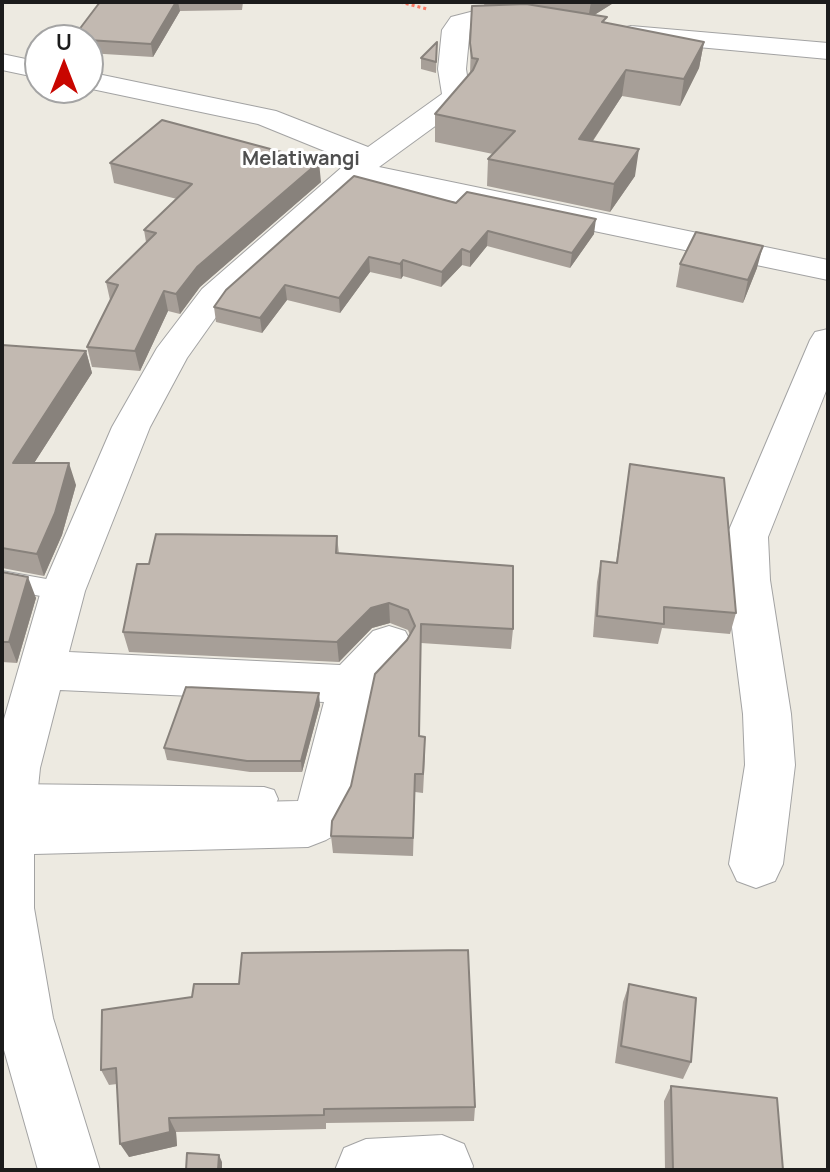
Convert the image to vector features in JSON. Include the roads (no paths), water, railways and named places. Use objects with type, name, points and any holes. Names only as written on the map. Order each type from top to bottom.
[{"type":"street","points":[[69,1170],[13,1015],[7,908],[9,814],[63,591],[131,427],[170,356],[214,296],[362,165],[450,102],[456,95],[452,69],[455,30],[460,22],[486,16],[828,51]]},
{"type":"street","points":[[2,62],[24,67]]},
{"type":"street","points":[[104,83],[266,117],[362,165],[828,270]]},
{"type":"street","points":[[756,864],[770,765],[767,714],[748,580],[747,537],[826,352]]},
{"type":"street","points":[[9,814],[308,824],[315,820],[323,804],[349,687],[389,644]]},
{"type":"street","points":[[42,670],[336,683],[349,687]]},
{"type":"street","points":[[366,1170],[442,1166]]},
{"type":"lane","points":[[2,580],[63,591]]},
{"type":"lane","points":[[9,814],[264,799]]},
{"type":"district","name":"Melatiwangi","points":[[301,159]]}]
